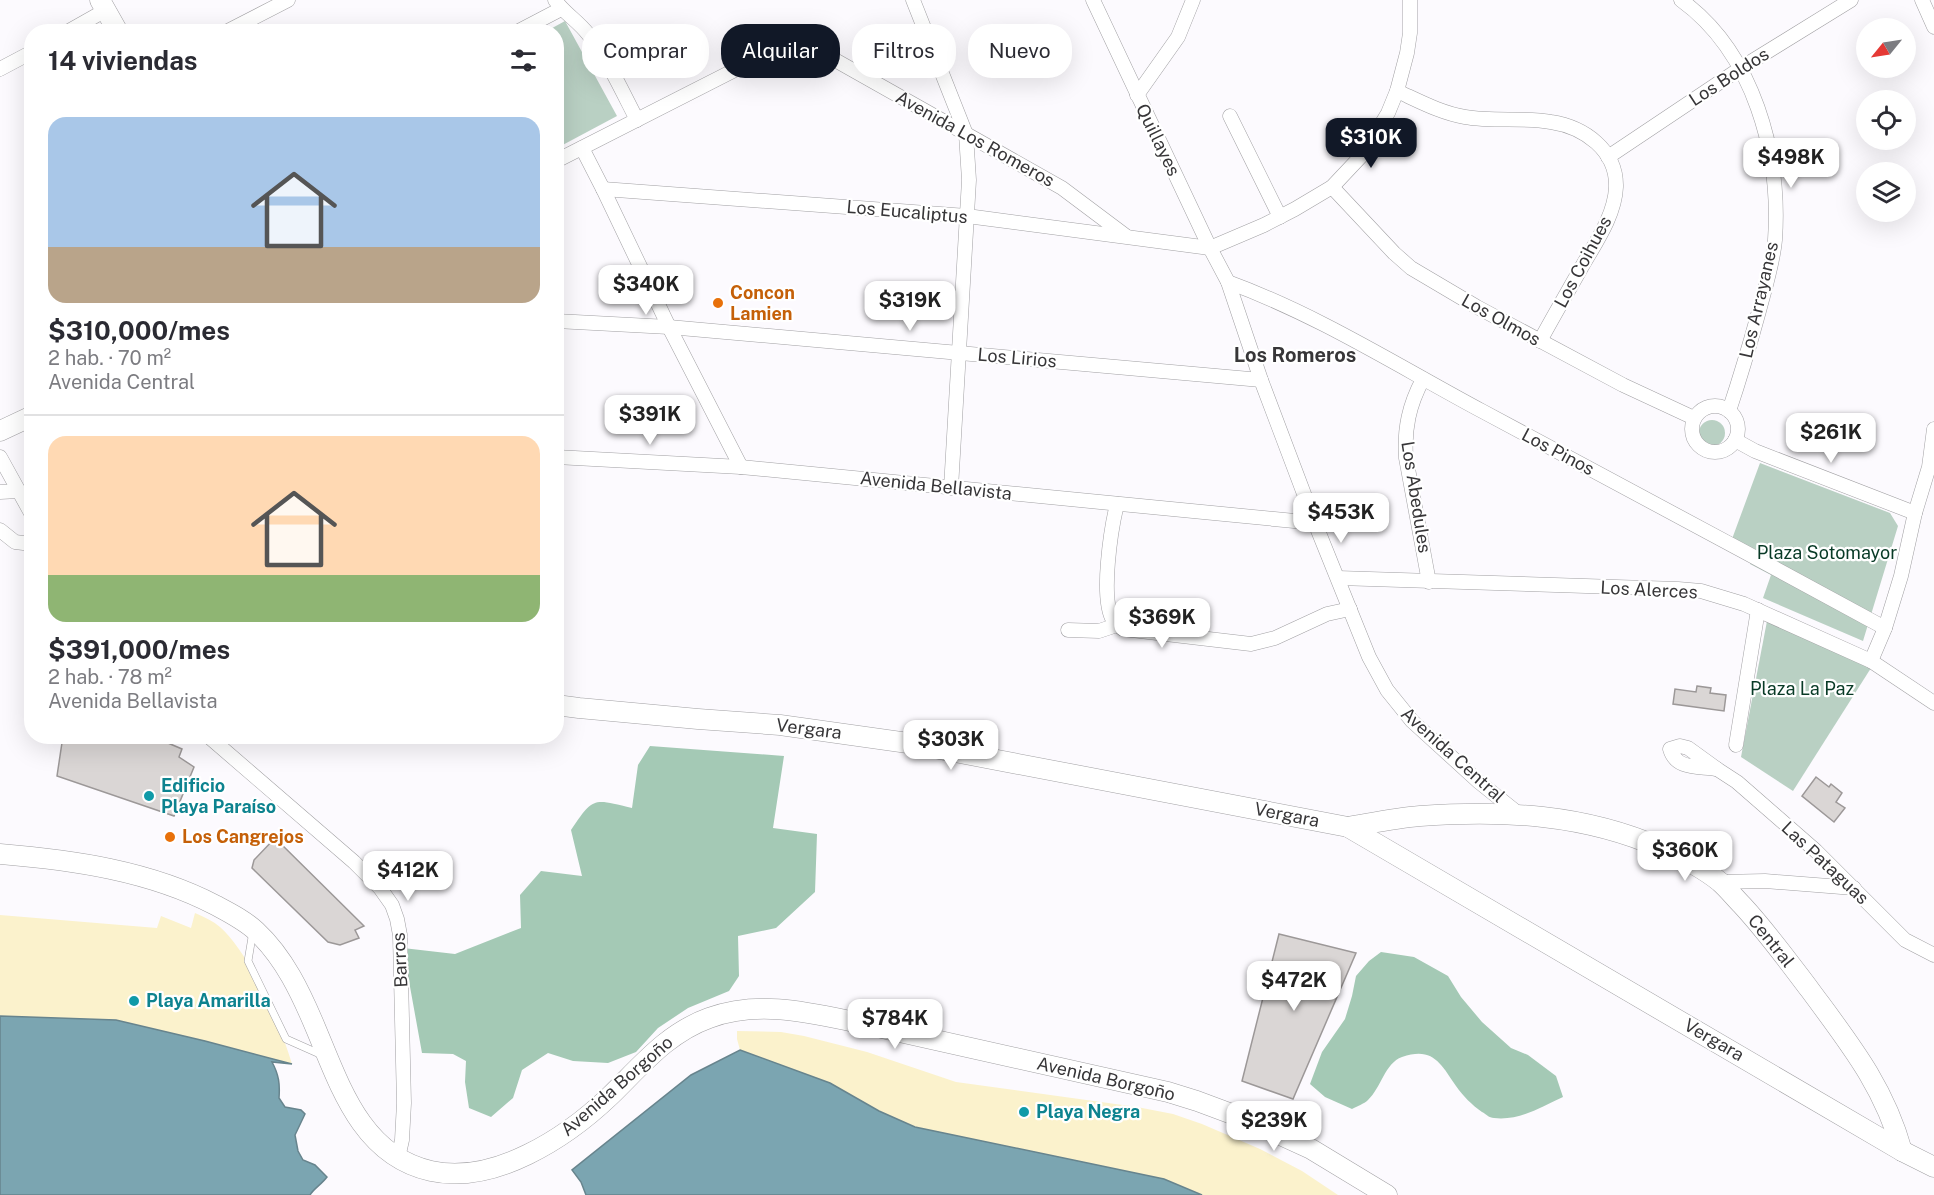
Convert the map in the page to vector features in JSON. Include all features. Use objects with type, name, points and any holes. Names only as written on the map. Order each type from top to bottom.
[{"type":"street","points":[[242,24],[288,0]]},
{"type":"street","points":[[913,0],[966,134],[969,180],[951,488]]},
{"type":"street","name":"Quillayes","points":[[1093,0],[1210,248]]},
{"type":"street","points":[[1137,95],[1178,37],[1193,0]]},
{"type":"street","points":[[1210,248],[1280,217],[1332,187],[1364,153],[1388,113],[1397,91],[1408,43],[1410,0]]},
{"type":"street","name":"Los Arrayanes","points":[[1682,0],[1717,33],[1741,68],[1755,100],[1771,157],[1776,195],[1775,242],[1765,289],[1729,411]]},
{"type":"street","name":"Los Boldos","points":[[1608,157],[1741,68],[1851,0]]},
{"type":"street","points":[[1922,0],[1934,27]]},
{"type":"street","points":[[529,24],[558,4],[581,26],[594,43],[638,120]]},
{"type":"street","points":[[78,24],[103,5],[114,24]]},
{"type":"street","name":"Avenida Los Romeros","points":[[564,156],[770,52],[785,46],[799,45],[825,55],[1062,188],[1127,237]]},
{"type":"street","points":[[0,69],[24,56]]},
{"type":"street","name":"Los Coihues","points":[[1397,91],[1422,103],[1465,117],[1518,118],[1564,125],[1585,133],[1608,157],[1614,170],[1616,189],[1609,217],[1540,341]]},
{"type":"street","points":[[1230,116],[1280,217]]},
{"type":"street","points":[[582,148],[669,327],[741,467]]},
{"type":"street","name":"Los Olmos","points":[[1332,187],[1411,268],[1623,385],[1694,418]]},
{"type":"street","name":"Los Eucaliptus","points":[[603,189],[967,216],[1210,248]]},
{"type":"street","name":"Avenida Central","points":[[1210,248],[1228,282],[1261,380],[1369,657],[1387,690],[1412,721],[1518,814]]},
{"type":"street","name":"Los Pinos","points":[[1228,282],[1324,323],[1423,379],[1885,628]]},
{"type":"street","name":"Los Lirios","points":[[564,321],[669,327],[1261,380]]},
{"type":"street","name":"Los Abedules","points":[[1423,379],[1409,411],[1405,442],[1406,458],[1430,582]]},
{"type":"street","points":[[1710,406],[1729,411],[1737,424],[1735,440],[1731,446],[1718,452],[1704,450],[1694,440],[1692,426],[1694,418],[1710,406]]},
{"type":"street","points":[[0,431],[24,420]]},
{"type":"street","points":[[1871,661],[1885,628],[1901,576],[1915,513],[1931,468],[1934,429]]},
{"type":"street","points":[[1735,440],[1755,451],[1915,513]]},
{"type":"street","points":[[0,457],[24,500]]},
{"type":"street","name":"Avenida Bellavista","points":[[564,457],[741,467],[1315,523]]},
{"type":"street","points":[[0,492],[19,490]]},
{"type":"street","points":[[1117,504],[1110,532],[1107,598],[1112,620],[1124,629],[1251,644],[1275,638],[1327,614],[1350,609]]},
{"type":"street","points":[[0,530],[15,542],[24,543]]},
{"type":"street","name":"Los Alerces","points":[[1338,578],[1678,589],[1722,597],[1758,610],[1871,661],[1934,703]]},
{"type":"street","points":[[1736,745],[1758,610]]},
{"type":"street","points":[[1068,630],[1099,631],[1117,625]]},
{"type":"street","name":"Vergara","points":[[564,706],[780,725],[908,743],[1348,826],[1934,1167]]},
{"type":"street","name":"Barros","points":[[217,744],[354,862],[380,888],[392,905],[398,919],[400,935],[404,1067],[402,1140],[398,1158]]},
{"type":"street","name":"Las Pataguas","points":[[1717,769],[1737,782],[1816,851],[1905,940],[1934,955]]},
{"type":"street","name":"Central","points":[[1348,826],[1419,816],[1518,814],[1564,819],[1615,831],[1669,852],[1720,882],[1766,932],[1869,1072],[1890,1113],[1902,1150]]},
{"type":"street","name":"Avenida Borgoño","points":[[0,854],[99,867],[153,880],[198,896],[237,916],[268,943],[287,969],[345,1097],[363,1126],[383,1148],[398,1158],[430,1171],[465,1173],[502,1165],[552,1142],[575,1127],[678,1033],[728,1012],[771,1009],[803,1011],[1178,1095],[1248,1120],[1291,1139],[1387,1195]]},
{"type":"street","points":[[1720,882],[1766,881],[1854,888]]},
{"type":"lane","points":[[254,929],[248,961],[286,1040],[328,1058]]},
{"type":"green space","points":[[565,21],[582,52],[582,78],[596,78],[617,116],[564,144],[564,24],[560,24]]},
{"type":"green space","points":[[1712,420],[1721,424],[1725,433],[1721,442],[1712,446],[1703,442],[1699,433],[1703,424]]},
{"type":"green space","name":"Plaza Sotomayor","points":[[1760,463],[1890,513],[1898,526],[1863,641],[1763,598],[1771,575],[1750,564],[1755,550],[1732,539]]},
{"type":"green space","name":"Plaza La Paz","points":[[1767,621],[1871,668],[1793,791],[1741,757]]},
{"type":"green space","points":[[650,746],[784,756],[773,828],[817,834],[815,892],[776,928],[738,936],[739,976],[729,991],[688,1008],[658,1028],[636,1052],[608,1063],[573,1061],[548,1053],[522,1070],[513,1098],[491,1117],[469,1108],[465,1082],[466,1061],[453,1054],[422,1053],[403,948],[455,954],[521,928],[520,895],[541,871],[582,876],[571,830],[585,811],[590,806],[602,802],[632,808],[638,765]]},
{"type":"green space","points":[[1381,952],[1414,957],[1448,976],[1461,997],[1482,1022],[1511,1048],[1528,1055],[1556,1076],[1563,1097],[1521,1115],[1491,1117],[1465,1097],[1435,1059],[1413,1054],[1396,1060],[1368,1100],[1352,1109],[1325,1097],[1310,1084],[1322,1052],[1345,1019],[1356,976],[1369,961]]},
{"type":"sand","name":"Playa Amarilla","points":[[195,913],[220,927],[243,955],[272,1010],[292,1064],[116,1020],[0,1016],[0,915],[157,928],[161,916],[191,928]]},
{"type":"sand","name":"Playa Negra","points":[[737,1031],[781,1032],[804,1036],[867,1052],[956,1082],[1173,1114],[1260,1149],[1302,1171],[1338,1195],[1202,1195],[1164,1179],[915,1127],[740,1050]]},
{"type":"water","points":[[0,1016],[116,1020],[292,1064],[272,1062],[278,1080],[279,1098],[285,1107],[301,1110],[305,1114],[295,1135],[298,1151],[303,1160],[315,1165],[327,1177],[310,1195],[0,1195]]},
{"type":"water","points":[[740,1050],[830,1083],[879,1111],[915,1127],[1164,1179],[1202,1195],[586,1195],[581,1182],[572,1170],[691,1075]]},
{"type":"building","points":[[1697,686],[1711,688],[1710,693],[1726,695],[1724,711],[1673,704],[1675,689],[1696,692]]},
{"type":"building","name":"Edificio Playa Paraíso","points":[[62,744],[170,744],[182,749],[179,757],[194,767],[174,816],[57,776]]},
{"type":"building","points":[[1816,777],[1829,787],[1831,784],[1842,793],[1836,802],[1845,808],[1834,822],[1802,796]]},
{"type":"building","points":[[275,838],[364,926],[355,930],[359,938],[340,945],[328,942],[252,868],[254,860]]},
{"type":"building","points":[[1279,934],[1356,953],[1293,1099],[1242,1081]]},
{"type":"place","name":"Concon Lamien","points":[[718,303]]},
{"type":"place","name":"Edificio Playa Paraíso","points":[[149,796]]},
{"type":"place","name":"Los Cangrejos","points":[[170,837]]},
{"type":"place","name":"Playa Amarilla","points":[[134,1001]]},
{"type":"place","name":"Playa Negra","points":[[1024,1112]]},
{"type":"district","name":"Los Romeros","points":[[1295,355]]}]
